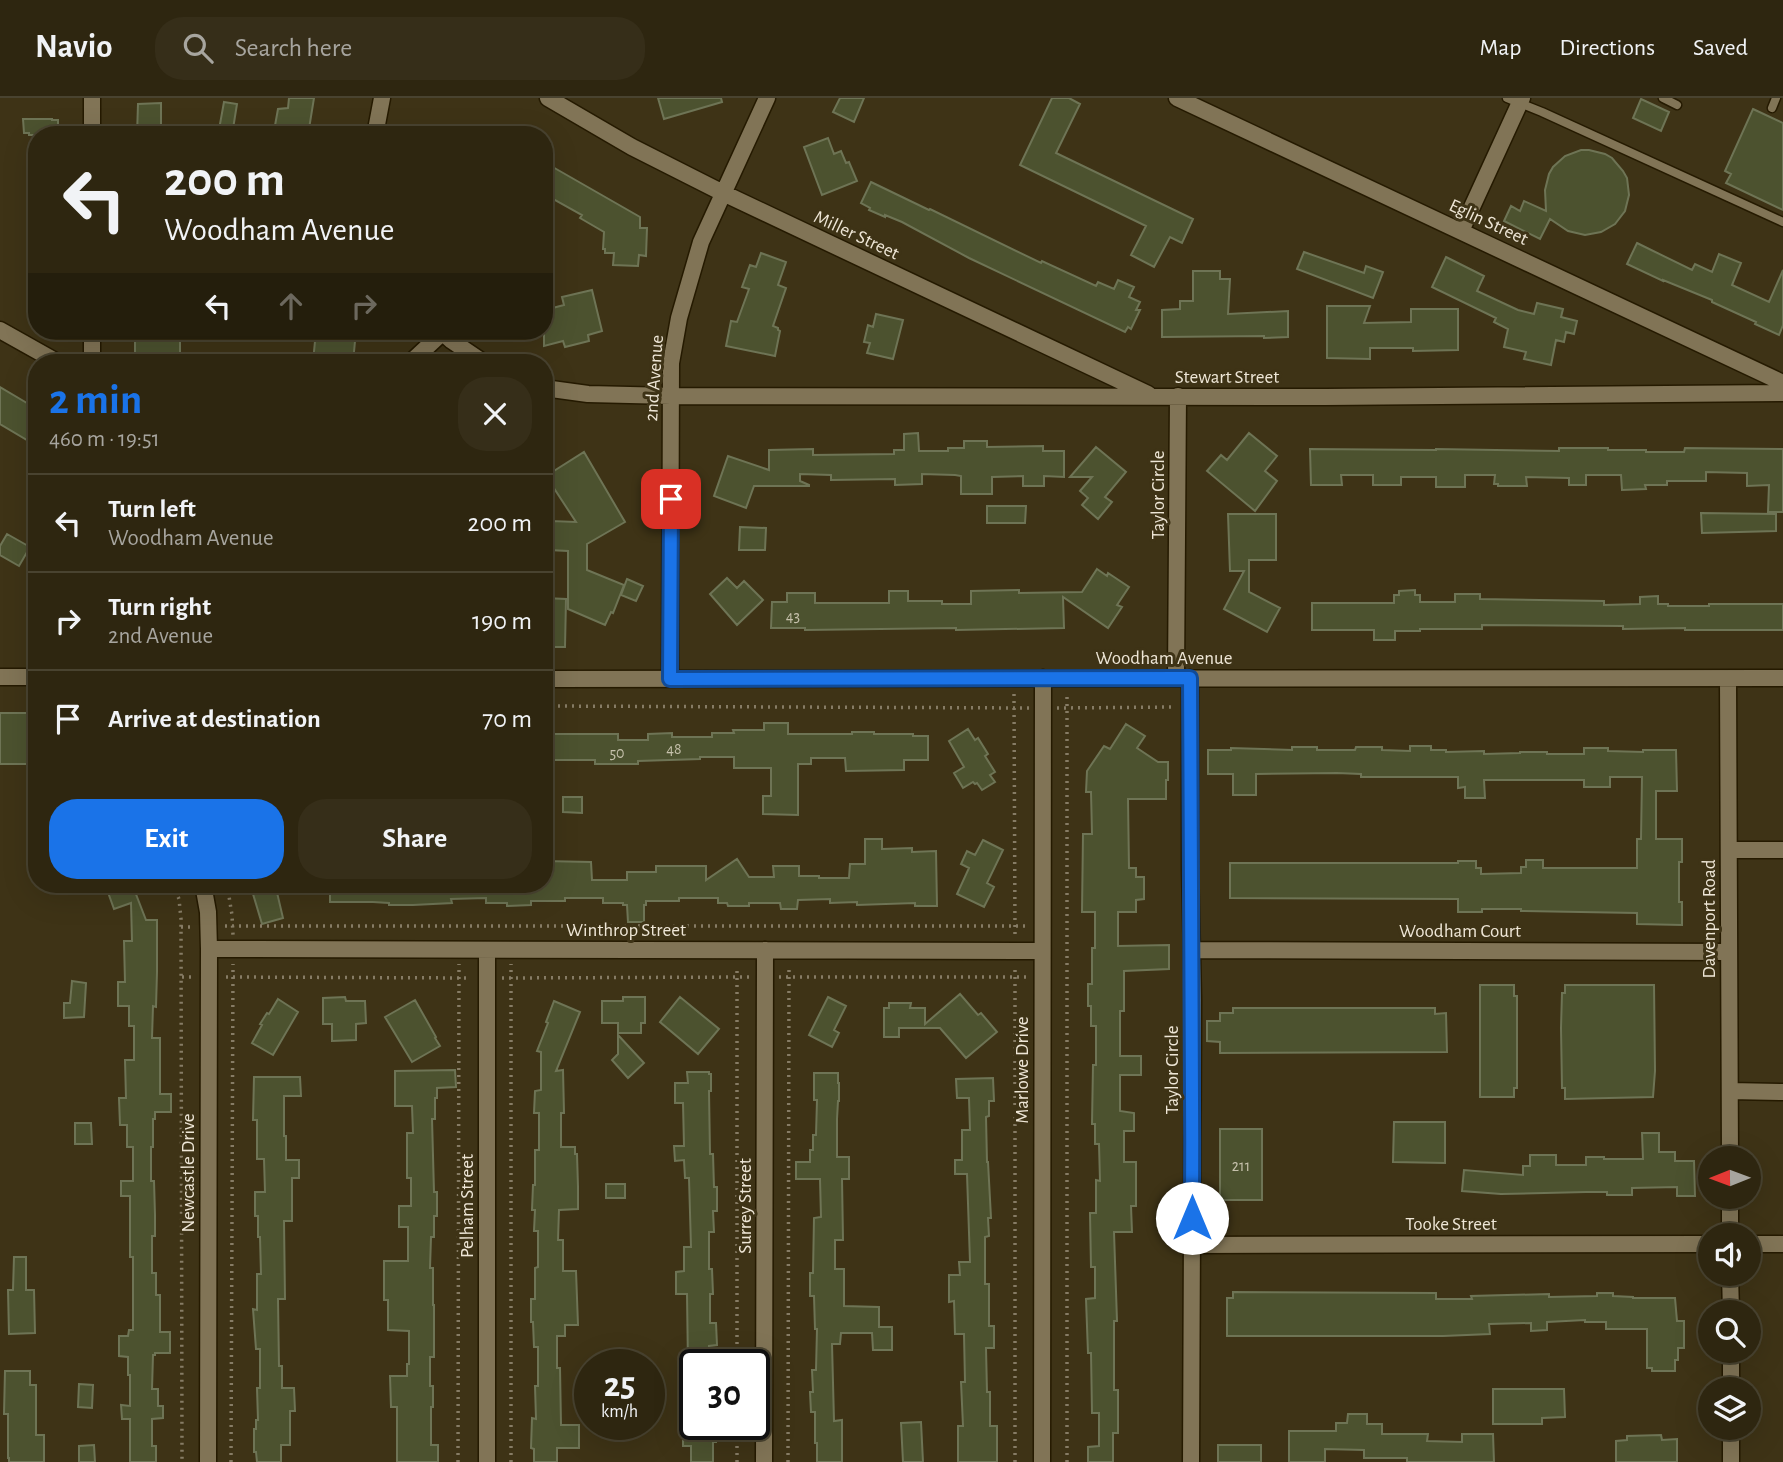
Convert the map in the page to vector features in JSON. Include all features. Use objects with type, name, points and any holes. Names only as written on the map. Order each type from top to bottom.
[{"type":"street","points":[[92,98],[92,126]]},
{"type":"street","points":[[377,126],[382,98]]},
{"type":"street","name":"Miller Street","points":[[548,98],[632,147],[723,193],[1153,396]]},
{"type":"street","name":"2nd Avenue","points":[[670,679],[671,363],[679,317],[701,242],[766,98]]},
{"type":"street","name":"Eglin Street","points":[[1177,98],[1783,383]]},
{"type":"street","points":[[1461,231],[1516,100]]},
{"type":"street","points":[[0,330],[43,354]]},
{"type":"street","points":[[419,354],[433,340]]},
{"type":"street","points":[[451,340],[471,354]]},
{"type":"street","name":"Stewart Street","points":[[553,389],[588,394],[671,396],[1340,397],[1783,393]]},
{"type":"street","name":"Taylor Circle","points":[[1178,396],[1183,678],[1189,707],[1192,950],[1191,1462]]},
{"type":"street","points":[[0,677],[28,677]]},
{"type":"street","name":"Marlowe Drive","points":[[1042,1462],[1043,678]]},
{"type":"street","name":"Woodham Avenue","points":[[553,679],[1783,678]]},
{"type":"street","name":"Davenport Road","points":[[1728,679],[1730,1146]]},
{"type":"street","points":[[1728,850],[1783,850]]},
{"type":"street","name":"Newcastle Drive","points":[[205,893],[209,949],[208,1462]]},
{"type":"street","name":"Winthrop Street","points":[[209,949],[1042,951]]},
{"type":"street","name":"Pelham Street","points":[[486,1462],[487,950]]},
{"type":"street","name":"Surrey Street","points":[[764,1462],[765,950]]},
{"type":"street","name":"Woodham Court","points":[[1192,950],[1729,952]]},
{"type":"street","points":[[1730,1091],[1783,1092]]},
{"type":"street","name":"Tooke Street","points":[[1192,1245],[1698,1244]]},
{"type":"street","points":[[1761,1244],[1783,1244]]},
{"type":"street","points":[[1731,1440],[1731,1462]]},
{"type":"lane","points":[[1662,98],[1677,104]]},
{"type":"lane","points":[[1772,108],[1776,98]]},
{"type":"lane","points":[[1516,100],[1783,222]]},
{"type":"path","points":[[1014,678],[1015,1462]]},
{"type":"path","points":[[1067,1462],[1068,678]]},
{"type":"path","points":[[553,706],[1189,707]]},
{"type":"path","points":[[176,893],[181,927],[182,977],[182,1462]]},
{"type":"path","points":[[228,893],[233,926],[232,1462]]},
{"type":"path","points":[[181,927],[1043,926]]},
{"type":"path","points":[[458,1462],[459,950]]},
{"type":"path","points":[[510,1462],[511,950]]},
{"type":"path","points":[[737,950],[737,1349]]},
{"type":"path","points":[[788,1462],[789,950]]},
{"type":"path","points":[[182,977],[1042,977]]},
{"type":"path","points":[[737,1440],[737,1462]]},
{"type":"building","points":[[289,98],[314,98],[309,126],[275,126],[278,109],[288,108]]},
{"type":"building","points":[[658,98],[721,98],[722,102],[664,119]]},
{"type":"building","points":[[840,98],[864,98],[854,122],[833,112]]},
{"type":"building","points":[[1052,98],[1069,98],[1080,104],[1056,153],[1193,219],[1182,243],[1170,237],[1154,267],[1131,255],[1146,226],[1020,165]]},
{"type":"building","points":[[1641,99],[1669,112],[1661,131],[1633,118]]},
{"type":"building","points":[[224,102],[237,104],[233,126],[220,126]]},
{"type":"building","points":[[161,103],[161,126],[137,126],[138,104]]},
{"type":"building","points":[[1753,109],[1783,123],[1783,210],[1726,183],[1731,174],[1725,171]]},
{"type":"building","points":[[23,119],[58,120],[58,126],[28,126],[28,133],[24,133]]},
{"type":"building","points":[[828,138],[834,154],[841,151],[846,163],[849,162],[857,181],[822,195],[804,147]]},
{"type":"building","points":[[1581,150],[1605,154],[1612,158],[1627,178],[1629,195],[1625,211],[1615,224],[1601,232],[1585,235],[1568,231],[1550,219],[1540,239],[1504,221],[1511,206],[1520,211],[1524,201],[1546,211],[1545,190],[1553,167],[1565,156]]},
{"type":"building","points":[[553,167],[640,217],[640,228],[647,228],[646,256],[639,255],[638,266],[613,265],[614,253],[605,253],[603,249],[604,232],[580,218],[582,215],[553,199]]},
{"type":"building","points":[[871,182],[1041,263],[1042,261],[1096,286],[1098,282],[1114,289],[1118,280],[1134,287],[1129,297],[1140,302],[1136,310],[1140,310],[1131,329],[1128,327],[1125,332],[969,258],[902,222],[869,210],[870,208],[861,203]]},
{"type":"building","points":[[1637,243],[1692,270],[1695,264],[1712,272],[1719,254],[1741,263],[1732,285],[1769,302],[1783,270],[1783,325],[1779,335],[1712,300],[1627,264]]},
{"type":"building","points":[[1304,252],[1364,273],[1366,266],[1383,272],[1373,298],[1297,269]]},
{"type":"building","points":[[761,253],[786,262],[778,285],[786,288],[773,326],[780,331],[775,356],[726,346],[731,321],[737,322],[749,289],[742,287],[750,265],[756,267]]},
{"type":"building","points":[[1446,257],[1484,276],[1477,291],[1518,310],[1534,314],[1537,303],[1563,309],[1561,317],[1577,321],[1574,334],[1566,332],[1564,342],[1556,340],[1551,365],[1524,359],[1526,352],[1504,347],[1508,329],[1494,322],[1496,318],[1432,287]]},
{"type":"building","points":[[1193,271],[1220,271],[1220,279],[1230,279],[1228,314],[1288,311],[1288,337],[1162,337],[1162,310],[1180,309],[1180,301],[1193,301]]},
{"type":"building","points":[[592,290],[602,331],[588,335],[589,341],[565,347],[563,341],[544,346],[544,340],[553,340],[553,308],[564,305],[562,297]]},
{"type":"building","points":[[1327,306],[1370,306],[1364,323],[1411,322],[1411,309],[1458,309],[1458,350],[1370,348],[1370,359],[1327,358]]},
{"type":"building","points":[[876,314],[903,320],[893,359],[867,353],[870,343],[864,342],[868,325],[873,327]]},
{"type":"building","points":[[135,340],[180,340],[180,354],[135,354]]},
{"type":"building","points":[[315,340],[355,340],[354,354],[314,354]]},
{"type":"building","points":[[0,387],[28,404],[28,441],[0,424]]},
{"type":"building","points":[[918,433],[919,451],[948,451],[948,448],[964,448],[964,441],[987,441],[987,447],[1043,446],[1043,451],[1064,451],[1064,477],[1044,476],[1044,486],[1023,486],[1023,476],[992,477],[992,494],[961,494],[961,476],[955,475],[922,474],[922,484],[895,485],[895,479],[831,480],[831,475],[800,474],[800,481],[809,486],[754,486],[746,508],[714,496],[728,456],[769,470],[769,450],[813,449],[813,455],[894,454],[894,450],[904,450],[904,434]]},
{"type":"building","points":[[1249,433],[1277,456],[1265,471],[1277,481],[1255,511],[1207,471],[1221,455],[1227,460]]},
{"type":"building","points":[[1096,447],[1126,472],[1105,497],[1112,502],[1098,519],[1082,505],[1088,498],[1080,491],[1092,477],[1070,477]]},
{"type":"building","points":[[1559,448],[1608,448],[1646,452],[1684,452],[1685,448],[1783,449],[1783,512],[1768,512],[1769,485],[1747,486],[1747,473],[1706,472],[1706,481],[1667,481],[1667,485],[1645,485],[1646,489],[1622,490],[1621,475],[1586,475],[1586,485],[1569,485],[1569,478],[1526,477],[1527,486],[1498,486],[1494,484],[1495,475],[1465,475],[1465,487],[1436,487],[1436,477],[1401,477],[1401,485],[1373,485],[1373,475],[1341,475],[1342,485],[1311,485],[1310,449],[1559,451]]},
{"type":"building","points":[[584,452],[625,522],[587,544],[587,570],[624,585],[605,625],[568,609],[568,551],[553,550],[553,521],[576,522],[553,487],[553,472]]},
{"type":"building","points":[[987,506],[1026,506],[1025,523],[987,523]]},
{"type":"building","points":[[1701,513],[1776,514],[1776,531],[1702,533]]},
{"type":"building","points":[[1228,514],[1276,514],[1276,560],[1249,560],[1249,592],[1280,608],[1267,632],[1224,609],[1244,571],[1230,571]]},
{"type":"building","points":[[740,527],[766,528],[765,550],[739,550]]},
{"type":"building","points":[[7,534],[28,546],[28,550],[19,566],[0,555],[0,546]]},
{"type":"building","points":[[1097,569],[1129,587],[1117,605],[1122,607],[1108,628],[1063,597],[1064,628],[771,628],[772,602],[787,602],[787,593],[815,593],[815,603],[889,603],[889,591],[908,591],[908,601],[971,604],[971,591],[1082,592]]},
{"type":"building","points":[[727,578],[737,588],[744,581],[763,600],[737,625],[710,594]]},
{"type":"building","points":[[627,579],[643,586],[636,601],[621,595]]},
{"type":"building","points":[[1415,590],[1415,595],[1420,595],[1420,602],[1455,602],[1455,594],[1480,594],[1480,599],[1604,601],[1604,605],[1640,604],[1640,597],[1658,596],[1658,604],[1668,606],[1783,604],[1783,630],[1482,625],[1482,629],[1395,631],[1395,640],[1374,640],[1374,630],[1312,630],[1312,603],[1394,603],[1394,595],[1399,595],[1399,591]]},
{"type":"building","points":[[553,598],[566,599],[565,647],[553,647]]},
{"type":"building","points":[[0,713],[28,713],[28,764],[0,764]]},
{"type":"building","points":[[764,723],[788,723],[788,734],[874,732],[928,736],[928,760],[904,760],[904,770],[846,771],[845,758],[811,758],[811,764],[798,764],[798,815],[763,814],[763,796],[771,796],[771,768],[734,768],[734,757],[638,761],[638,764],[553,760],[553,734],[618,734],[618,740],[648,740],[648,734],[672,733],[672,737],[712,737],[712,733],[734,733],[733,730],[764,730]]},
{"type":"building","points":[[1126,724],[1145,736],[1137,748],[1158,762],[1168,762],[1168,780],[1166,799],[1128,799],[1129,868],[1136,868],[1136,877],[1144,877],[1144,899],[1136,900],[1136,912],[1118,912],[1118,946],[1169,945],[1169,969],[1124,971],[1124,1011],[1120,1011],[1120,1056],[1141,1056],[1141,1075],[1120,1075],[1120,1111],[1134,1113],[1134,1131],[1124,1131],[1124,1162],[1136,1162],[1136,1206],[1131,1206],[1132,1232],[1114,1232],[1117,1321],[1114,1321],[1114,1390],[1118,1390],[1118,1433],[1113,1433],[1113,1462],[1088,1462],[1088,1447],[1099,1446],[1099,1413],[1092,1413],[1091,1353],[1088,1353],[1086,1299],[1095,1298],[1095,1267],[1091,1267],[1090,1213],[1096,1213],[1096,1180],[1100,1181],[1099,1144],[1095,1144],[1095,1124],[1092,1124],[1096,1026],[1091,1026],[1091,1006],[1088,1006],[1088,984],[1092,984],[1092,948],[1095,948],[1095,912],[1082,912],[1083,834],[1092,834],[1091,792],[1086,792],[1087,771],[1104,746],[1110,749]]},
{"type":"building","points":[[968,729],[975,740],[978,738],[995,772],[990,775],[995,782],[982,790],[973,782],[963,788],[954,773],[964,767],[949,741]]},
{"type":"building","points":[[1410,746],[1431,746],[1431,750],[1446,752],[1484,751],[1484,754],[1584,754],[1584,748],[1643,752],[1676,750],[1677,791],[1656,791],[1656,839],[1682,839],[1679,902],[1682,902],[1682,925],[1637,924],[1637,913],[1521,909],[1458,912],[1458,899],[1230,898],[1230,863],[1476,861],[1476,868],[1481,868],[1481,874],[1521,873],[1521,867],[1526,867],[1526,860],[1543,860],[1543,868],[1637,868],[1637,839],[1641,839],[1642,777],[1610,777],[1610,787],[1584,787],[1584,780],[1484,780],[1485,798],[1465,798],[1465,787],[1458,788],[1458,777],[1361,777],[1361,774],[1337,773],[1256,774],[1256,795],[1233,795],[1233,774],[1208,774],[1208,750],[1292,750],[1292,747],[1317,747],[1317,750],[1355,750],[1356,747],[1382,747],[1382,750],[1410,751]]},
{"type":"building","points":[[563,797],[582,797],[582,813],[563,812]]},
{"type":"building","points":[[865,839],[882,839],[882,849],[912,848],[912,852],[936,851],[937,906],[915,906],[915,903],[857,905],[857,902],[830,903],[830,899],[798,900],[797,909],[781,909],[780,903],[728,906],[727,903],[718,903],[718,898],[679,898],[679,901],[646,901],[644,922],[628,922],[627,905],[603,903],[603,898],[565,898],[565,901],[531,901],[531,905],[507,906],[507,903],[486,903],[486,898],[451,899],[452,903],[413,905],[330,902],[330,893],[553,893],[553,861],[591,862],[592,880],[627,880],[627,872],[656,872],[656,866],[706,866],[706,880],[737,859],[749,877],[774,877],[773,866],[799,866],[799,876],[849,878],[850,864],[865,864]]},
{"type":"building","points":[[983,840],[1003,850],[987,883],[994,887],[984,907],[957,894],[969,868],[961,864],[967,851],[975,855]]},
{"type":"building","points":[[108,893],[136,893],[146,920],[157,920],[156,1007],[153,1006],[152,1038],[160,1038],[160,1094],[171,1094],[171,1112],[155,1112],[151,1147],[155,1215],[152,1273],[156,1273],[156,1295],[160,1295],[160,1332],[170,1332],[170,1353],[153,1355],[152,1389],[158,1389],[158,1406],[163,1406],[163,1418],[152,1419],[152,1446],[156,1446],[156,1462],[130,1462],[130,1419],[122,1419],[121,1405],[130,1406],[130,1375],[128,1357],[119,1356],[119,1336],[128,1336],[129,1330],[133,1330],[133,1257],[130,1257],[130,1196],[121,1196],[121,1181],[133,1181],[133,1147],[127,1147],[127,1125],[120,1125],[119,1098],[126,1098],[125,1060],[134,1060],[134,1026],[129,1026],[129,1006],[118,1006],[118,982],[125,982],[124,941],[132,941],[131,903],[114,909]]},
{"type":"building","points":[[253,893],[277,893],[283,918],[262,924]]},
{"type":"building","points":[[72,981],[86,983],[84,1017],[64,1018],[64,1003],[70,1003]]},
{"type":"building","points":[[1480,985],[1514,985],[1514,996],[1517,996],[1517,1088],[1514,1088],[1514,1097],[1480,1097]]},
{"type":"building","points":[[1565,985],[1654,985],[1653,1097],[1565,1099],[1565,1088],[1562,1088],[1561,1028],[1562,993],[1565,993]]},
{"type":"building","points":[[960,994],[997,1032],[966,1058],[940,1028],[899,1028],[899,1037],[884,1037],[884,1008],[889,1008],[889,1003],[911,1003],[910,1008],[925,1008],[925,1024]]},
{"type":"building","points":[[345,997],[346,1001],[365,1001],[366,1023],[356,1024],[356,1040],[332,1041],[332,1024],[323,1024],[323,998]]},
{"type":"building","points":[[623,997],[645,997],[645,1023],[641,1023],[641,1033],[618,1033],[618,1023],[602,1023],[602,1001],[623,1001]]},
{"type":"building","points":[[680,997],[719,1029],[698,1054],[660,1022]]},
{"type":"building","points":[[828,997],[846,1006],[834,1030],[839,1033],[832,1047],[809,1035]]},
{"type":"building","points":[[278,999],[298,1012],[273,1055],[252,1043],[262,1025],[260,1024]]},
{"type":"building","points":[[415,1000],[440,1046],[412,1062],[385,1017]]},
{"type":"building","points":[[554,1001],[580,1012],[556,1071],[563,1070],[564,1113],[561,1113],[561,1147],[575,1147],[578,1187],[578,1209],[559,1210],[558,1240],[563,1240],[563,1271],[576,1271],[578,1325],[565,1325],[565,1336],[557,1336],[557,1368],[560,1368],[561,1425],[574,1425],[574,1440],[579,1440],[579,1448],[557,1448],[557,1462],[534,1462],[534,1449],[531,1448],[532,1418],[536,1419],[538,1347],[534,1347],[531,1299],[535,1299],[538,1231],[534,1231],[535,1210],[532,1210],[535,1150],[539,1150],[539,1113],[534,1113],[535,1091],[541,1090],[541,1052],[537,1051],[548,1023],[546,1022]]},
{"type":"building","points":[[1233,1008],[1435,1008],[1435,1014],[1446,1013],[1447,1052],[1220,1053],[1220,1042],[1207,1041],[1207,1021],[1220,1021],[1220,1013],[1233,1013]]},
{"type":"building","points":[[618,1035],[644,1063],[628,1078],[612,1060],[618,1054]]},
{"type":"building","points":[[455,1070],[456,1087],[437,1088],[435,1119],[432,1119],[437,1216],[434,1216],[434,1237],[431,1237],[430,1268],[433,1268],[434,1305],[434,1357],[430,1357],[430,1386],[433,1386],[431,1445],[438,1445],[438,1462],[397,1462],[397,1407],[391,1407],[390,1376],[407,1376],[409,1331],[388,1330],[388,1300],[384,1300],[384,1261],[408,1261],[408,1227],[399,1227],[399,1206],[411,1206],[411,1178],[407,1178],[407,1133],[413,1133],[412,1106],[395,1106],[395,1071]]},
{"type":"building","points":[[687,1072],[711,1074],[710,1154],[713,1154],[717,1211],[713,1211],[714,1232],[709,1232],[709,1269],[712,1269],[713,1294],[710,1294],[710,1323],[716,1323],[717,1345],[709,1346],[709,1349],[688,1349],[687,1294],[676,1294],[676,1272],[684,1271],[684,1247],[691,1247],[689,1178],[685,1178],[684,1160],[675,1161],[674,1146],[684,1146],[683,1103],[675,1103],[675,1083],[688,1083]]},
{"type":"building","points":[[814,1073],[838,1073],[837,1157],[849,1157],[849,1179],[842,1179],[843,1240],[835,1240],[835,1269],[844,1269],[844,1306],[879,1307],[879,1327],[892,1327],[892,1350],[873,1350],[872,1333],[841,1333],[840,1344],[832,1344],[834,1421],[842,1420],[842,1462],[817,1462],[815,1412],[811,1412],[810,1392],[813,1392],[812,1370],[816,1370],[817,1329],[814,1296],[810,1296],[810,1273],[813,1273],[814,1218],[821,1217],[820,1179],[796,1179],[796,1162],[810,1162],[810,1150],[813,1150],[817,1100],[814,1100]]},
{"type":"building","points":[[254,1077],[300,1077],[301,1096],[284,1096],[286,1160],[299,1160],[299,1178],[292,1178],[292,1221],[284,1221],[285,1299],[278,1299],[282,1388],[294,1388],[295,1411],[290,1411],[290,1445],[281,1445],[281,1462],[257,1462],[254,1452],[254,1429],[258,1420],[257,1388],[260,1388],[260,1349],[256,1349],[253,1309],[257,1310],[257,1274],[261,1274],[255,1192],[265,1192],[264,1159],[257,1159],[257,1120],[253,1120]]},
{"type":"building","points":[[993,1078],[994,1101],[989,1101],[989,1116],[986,1117],[991,1218],[988,1218],[989,1236],[985,1237],[985,1284],[989,1284],[989,1326],[994,1326],[994,1348],[986,1348],[990,1426],[997,1426],[997,1462],[958,1462],[958,1426],[963,1426],[961,1382],[965,1382],[964,1334],[955,1334],[954,1301],[949,1302],[949,1275],[960,1275],[959,1262],[970,1262],[967,1174],[955,1174],[955,1160],[962,1160],[962,1130],[970,1130],[969,1098],[957,1098],[956,1079]]},
{"type":"building","points":[[1394,1122],[1445,1122],[1445,1163],[1393,1162]]},
{"type":"building","points":[[75,1123],[91,1123],[92,1144],[75,1144]]},
{"type":"building","points":[[1220,1129],[1262,1129],[1262,1200],[1220,1200]]},
{"type":"building","points":[[1642,1133],[1659,1133],[1659,1152],[1675,1152],[1675,1161],[1694,1161],[1695,1196],[1677,1196],[1677,1187],[1632,1188],[1632,1195],[1607,1195],[1607,1192],[1501,1194],[1462,1191],[1464,1170],[1523,1175],[1523,1166],[1530,1166],[1530,1155],[1556,1155],[1556,1165],[1586,1165],[1586,1157],[1643,1159]]},
{"type":"building","points":[[606,1184],[625,1184],[625,1198],[606,1198]]},
{"type":"building","points":[[14,1257],[26,1257],[26,1290],[34,1290],[35,1333],[9,1334],[8,1290],[13,1290]]},
{"type":"building","points":[[1233,1292],[1436,1293],[1436,1299],[1549,1294],[1549,1297],[1597,1296],[1597,1293],[1613,1293],[1613,1296],[1633,1298],[1675,1298],[1677,1321],[1684,1321],[1684,1348],[1678,1348],[1675,1371],[1652,1371],[1652,1368],[1647,1368],[1647,1329],[1606,1329],[1606,1322],[1585,1320],[1547,1322],[1547,1330],[1531,1331],[1531,1323],[1489,1324],[1490,1334],[1227,1336],[1227,1298],[1233,1298]]},
{"type":"building","points":[[5,1371],[30,1371],[30,1385],[36,1385],[36,1435],[44,1435],[44,1462],[9,1462],[8,1414],[4,1414]]},
{"type":"building","points":[[79,1384],[93,1385],[92,1408],[78,1407]]},
{"type":"building","points":[[1493,1389],[1564,1389],[1565,1417],[1542,1418],[1542,1424],[1493,1424]]},
{"type":"building","points":[[1348,1414],[1367,1414],[1367,1424],[1382,1424],[1382,1434],[1428,1434],[1427,1441],[1462,1442],[1462,1434],[1493,1434],[1494,1462],[1407,1462],[1407,1458],[1364,1458],[1364,1450],[1325,1449],[1325,1462],[1289,1462],[1289,1431],[1336,1431],[1336,1423],[1347,1423]]},
{"type":"building","points":[[921,1422],[923,1462],[903,1462],[901,1423]]},
{"type":"building","points":[[1661,1435],[1662,1440],[1677,1439],[1677,1462],[1616,1462],[1616,1441],[1627,1440],[1627,1436]]},
{"type":"building","points":[[683,1440],[716,1440],[713,1442],[713,1462],[691,1462],[691,1446],[683,1446]]},
{"type":"building","points":[[94,1445],[95,1462],[79,1462],[79,1446]]},
{"type":"building","points":[[1218,1445],[1261,1445],[1261,1462],[1218,1462]]},
{"type":"route","points":[[671,499],[670,679],[1190,678],[1192,1218]]}]
